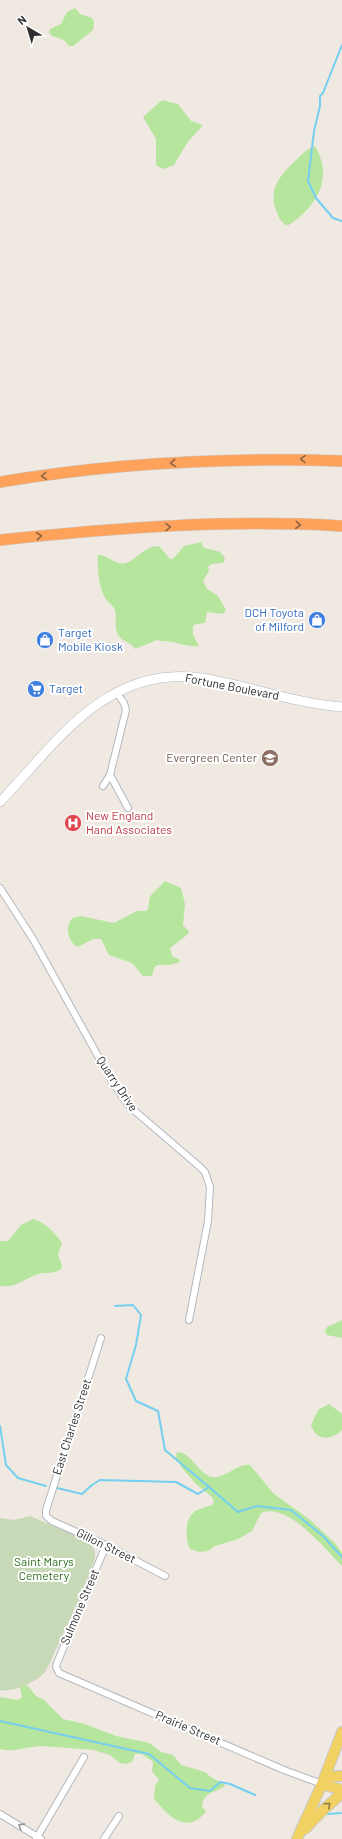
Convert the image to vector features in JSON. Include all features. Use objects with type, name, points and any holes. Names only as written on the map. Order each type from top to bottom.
[{"type":"highway","points":[[0,482],[31,477],[166,464],[232,460],[342,460]]},
{"type":"highway","points":[[0,540],[136,528],[279,524],[342,526]]},
{"type":"main road","name":"Fortune Boulevard","points":[[0,802],[77,718],[116,692],[140,682],[162,677],[182,676],[202,678],[313,703],[342,707]]},
{"type":"main road","points":[[297,1839],[342,1732]]},
{"type":"main road","points":[[323,1780],[342,1776]]},
{"type":"main road","points":[[323,1780],[342,1790]]},
{"type":"main road","points":[[297,1839],[318,1814],[342,1794]]},
{"type":"street","points":[[103,786],[110,775],[126,710],[116,692]]},
{"type":"street","points":[[110,775],[128,808]]},
{"type":"street","name":"Quarry Drive","points":[[0,888],[33,939],[113,1083],[129,1106],[200,1167],[208,1178],[210,1187],[208,1221],[189,1320]]},
{"type":"street","name":"East Charles Street","points":[[46,1516],[46,1510],[101,1338]]},
{"type":"street","name":"Gillon Street","points":[[46,1516],[52,1521],[106,1545],[165,1576]]},
{"type":"street","name":"Sulmone Street","points":[[56,1670],[57,1663],[106,1545]]},
{"type":"street","name":"Prairie Street","points":[[56,1670],[63,1676],[284,1770],[323,1780]]},
{"type":"street","points":[[0,1814],[38,1838],[84,1757]]},
{"type":"street","points":[[104,1839],[119,1816]]},
{"type":"green space","points":[[75,8],[80,14],[92,18],[94,22],[93,30],[73,46],[69,46],[64,40],[52,36],[49,33],[50,29],[61,24],[67,12]]},
{"type":"green space","points":[[162,100],[178,104],[191,121],[203,125],[187,143],[174,165],[163,169],[156,165],[156,139],[143,117]]},
{"type":"green space","points":[[315,146],[323,169],[323,180],[320,190],[308,209],[289,225],[286,225],[282,222],[274,202],[277,182],[290,166],[306,151]]},
{"type":"green space","points":[[201,542],[204,548],[219,552],[224,556],[225,559],[223,563],[211,564],[208,567],[209,571],[203,581],[207,589],[218,596],[226,610],[223,614],[207,612],[205,623],[196,624],[193,626],[193,635],[199,646],[189,646],[157,640],[135,649],[118,635],[115,610],[105,598],[100,583],[98,555],[102,555],[122,564],[134,559],[149,548],[159,546],[170,559],[173,559],[184,546]]},
{"type":"green space","points":[[165,881],[181,888],[185,904],[183,925],[189,932],[170,948],[172,956],[180,960],[178,963],[157,965],[154,968],[152,976],[143,976],[132,963],[109,955],[101,939],[93,939],[78,947],[70,938],[68,929],[70,921],[73,918],[81,916],[114,923],[137,911],[146,911],[148,909],[150,896]]},
{"type":"green space","points":[[33,1219],[50,1229],[62,1243],[58,1254],[62,1266],[60,1270],[38,1274],[11,1286],[0,1286],[0,1241],[8,1241],[21,1225]]},
{"type":"green space","points":[[342,1320],[342,1338],[327,1335],[325,1331],[327,1327]]},
{"type":"green space","points":[[329,1404],[342,1414],[342,1430],[338,1434],[324,1438],[316,1434],[311,1425],[318,1410]]},
{"type":"green space","points":[[177,1452],[190,1458],[205,1474],[214,1477],[219,1477],[245,1465],[250,1465],[274,1494],[309,1519],[335,1543],[342,1553],[342,1566],[316,1539],[294,1520],[283,1514],[272,1511],[261,1513],[252,1531],[238,1539],[215,1546],[208,1551],[199,1552],[190,1549],[187,1539],[187,1528],[190,1518],[197,1510],[212,1505],[214,1502],[212,1497],[195,1483],[182,1468],[176,1458]]},
{"type":"green space","name":"Saint Marys Cemetery","points":[[30,1516],[87,1540],[94,1548],[95,1558],[87,1580],[44,1673],[36,1680],[24,1686],[11,1690],[0,1690],[0,1518],[14,1520]]},
{"type":"green space","points":[[24,1685],[28,1686],[36,1696],[44,1700],[63,1719],[85,1724],[116,1736],[149,1743],[161,1752],[173,1755],[181,1765],[205,1772],[212,1778],[223,1783],[225,1786],[205,1798],[202,1807],[206,1811],[201,1817],[197,1820],[184,1822],[178,1821],[172,1817],[154,1799],[155,1786],[159,1780],[152,1771],[153,1762],[142,1754],[135,1754],[132,1762],[126,1764],[120,1763],[110,1755],[94,1750],[42,1746],[16,1750],[0,1749],[0,1697],[18,1700],[22,1697],[20,1687]]},
{"type":"waterway","points":[[342,45],[323,93],[320,96],[320,106],[314,131],[308,181],[316,198],[333,218],[342,221]]},
{"type":"waterway","points":[[115,1306],[133,1305],[141,1315],[136,1345],[126,1379],[136,1401],[158,1411],[165,1450],[209,1487]]},
{"type":"waterway","points":[[0,1426],[6,1465],[18,1478],[46,1486]]},
{"type":"waterway","points":[[57,1488],[82,1494],[100,1480],[176,1482],[198,1494],[209,1487],[238,1512],[257,1506],[291,1510],[323,1536],[342,1557]]},
{"type":"waterway","points":[[0,1721],[149,1754],[190,1788],[210,1791],[220,1782],[230,1784],[255,1795]]},
{"type":"waterway","points":[[328,1814],[341,1813]]},
{"type":"place","name":"DCH Toyota of Milford","points":[[317,620]]},
{"type":"place","name":"Target Mobile Kiosk","points":[[45,640]]},
{"type":"place","name":"Target","points":[[36,689]]},
{"type":"place","name":"Evergreen Center","points":[[270,758]]},
{"type":"place","name":"New England Hand Associates","points":[[73,823]]}]
